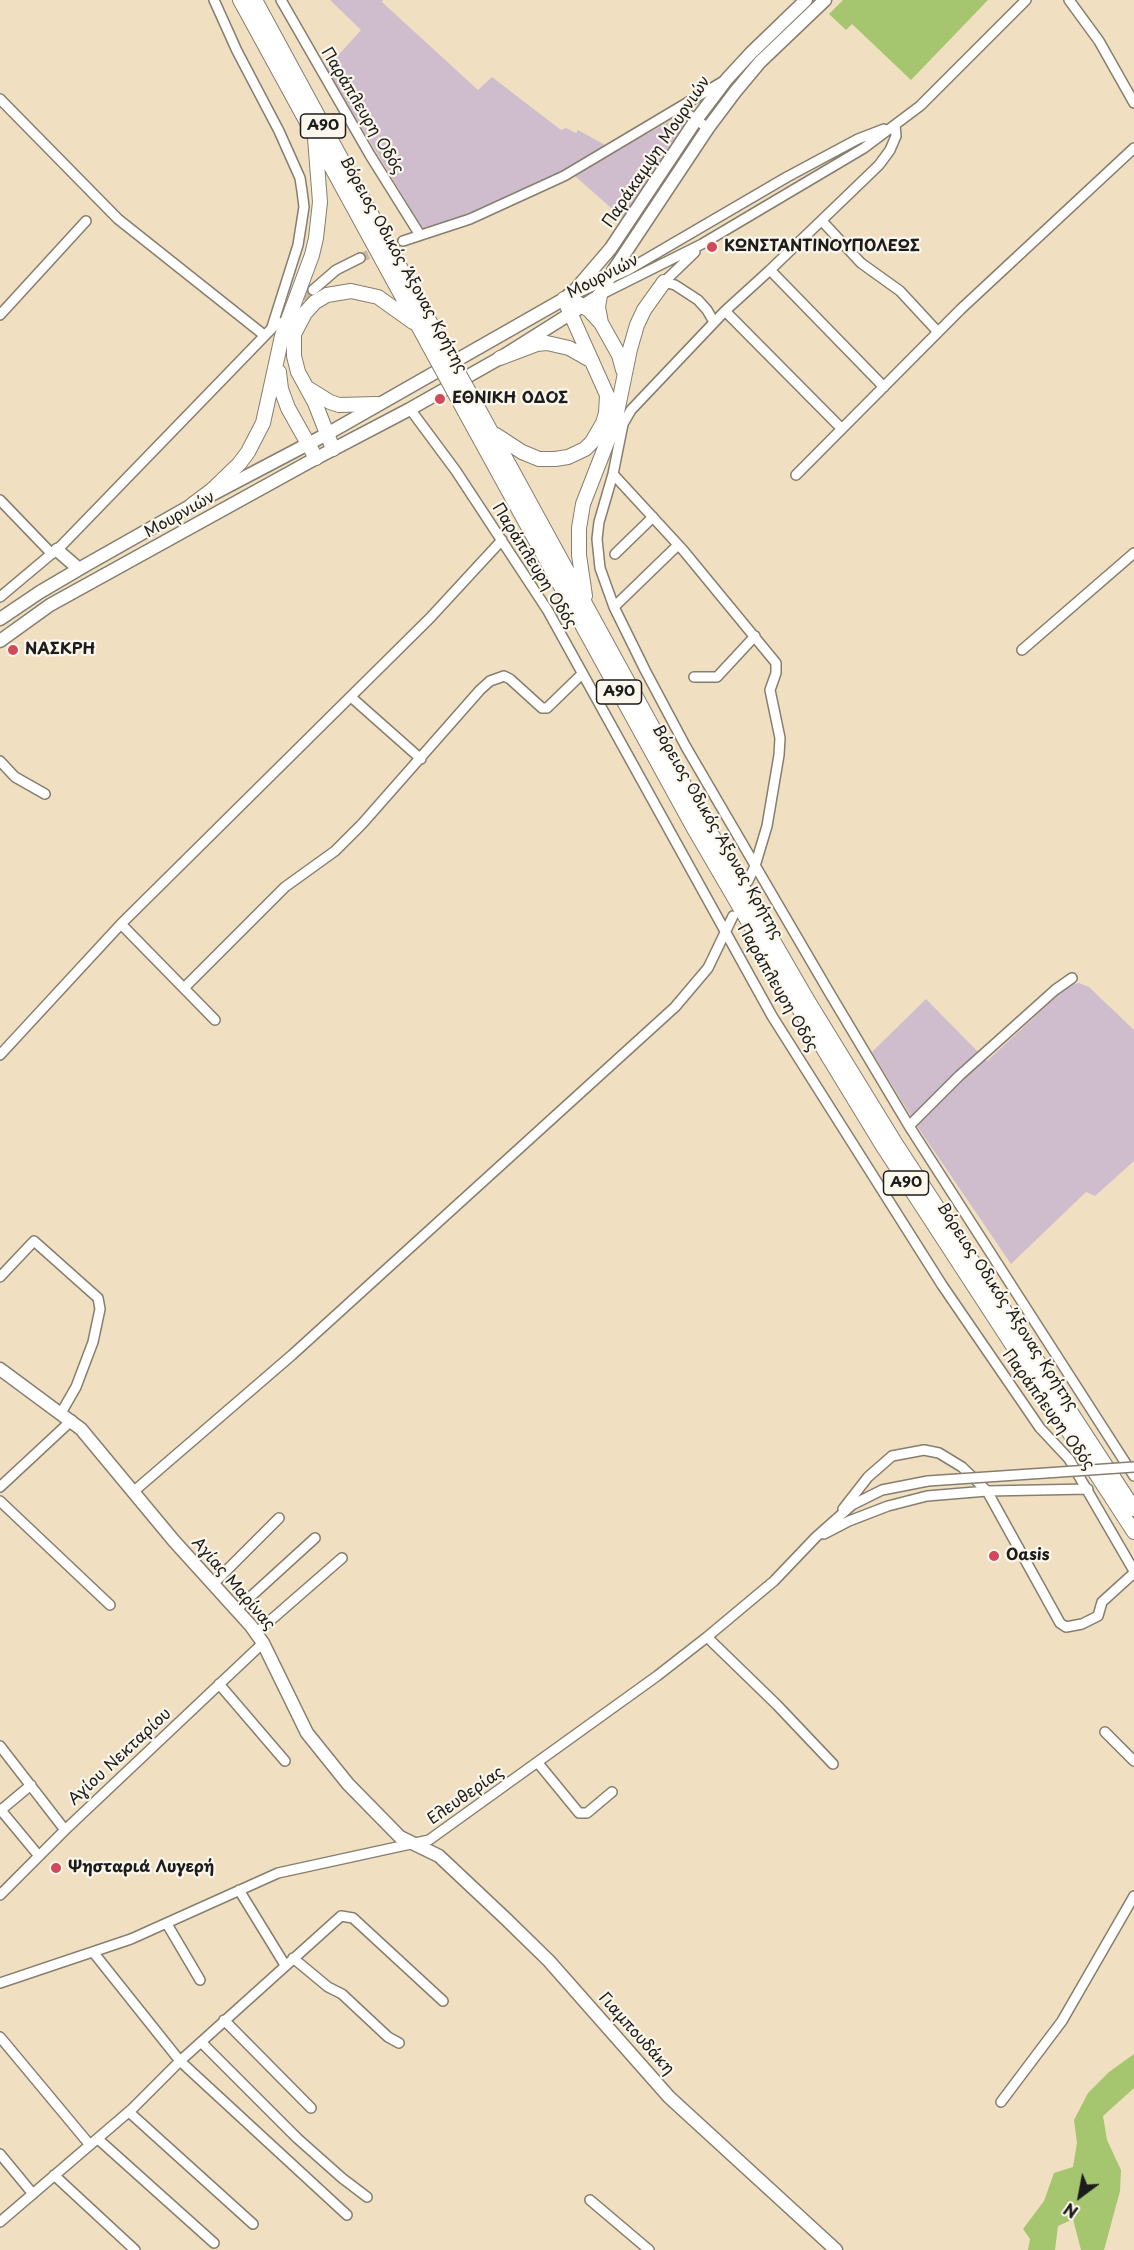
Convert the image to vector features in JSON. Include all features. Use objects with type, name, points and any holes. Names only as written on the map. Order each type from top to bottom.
[{"type":"highway","name":"Βόρειος Οδικός Άξονας Κρήτης","points":[[240,0],[417,325],[432,339]]},
{"type":"highway","name":"Βόρειος Οδικός Άξονας Κρήτης","points":[[255,0],[432,339],[693,827],[798,1007],[884,1148],[1134,1532]]},
{"type":"highway","points":[[192,506],[229,475],[248,452],[263,423],[282,336],[316,238],[320,202],[315,138]]},
{"type":"highway","points":[[586,607],[579,555],[579,528],[583,504],[615,422],[637,325],[644,310],[664,282]]},
{"type":"highway","points":[[333,449],[315,403],[298,372],[294,356],[294,334],[305,313],[315,302],[327,295],[351,291],[378,297],[417,325]]},
{"type":"highway","points":[[600,295],[598,307],[601,323],[619,355],[625,378]]},
{"type":"highway","points":[[564,299],[576,309],[601,323]]},
{"type":"highway","points":[[492,432],[522,452],[539,459],[568,458],[585,449],[598,433],[606,413],[607,395],[592,361],[576,309]]},
{"type":"highway","points":[[500,358],[547,343],[569,348],[592,361]]},
{"type":"highway","points":[[278,357],[279,378],[288,408],[316,458]]},
{"type":"highway","points":[[305,386],[330,402],[353,406],[377,404]]},
{"type":"highway","name":"Βόρειος Οδικός Άξονας Κρήτης","points":[[471,409],[492,432],[704,821],[814,1011],[894,1141],[1134,1509]]},
{"type":"main road","name":"Παράκαμψη Μουρνιών","points":[[0,619],[79,569],[327,434],[576,290],[611,248],[696,120],[727,79],[806,0]]},
{"type":"main road","name":"Παράκαμψη Μουρνιών","points":[[600,295],[606,282],[708,128],[760,62],[825,0]]},
{"type":"main road","name":"Μουρνιών","points":[[0,641],[50,605],[316,458],[410,409],[500,358],[600,295]]},
{"type":"main road","points":[[55,552],[79,569]]},
{"type":"main road","name":"Αγίας Μαρίνας","points":[[0,1369],[67,1417],[90,1439],[260,1638],[298,1717],[315,1746],[392,1830],[411,1844]]},
{"type":"main road","name":"Γιαμπουδάκη","points":[[411,1844],[440,1856],[506,1919],[549,1961],[669,2097],[832,2249]]},
{"type":"street","points":[[0,597],[55,552],[271,329],[298,245],[304,207],[300,177],[214,0]]},
{"type":"street","name":"Παράπλευρη Οδός","points":[[281,0],[353,127],[420,235]]},
{"type":"street","points":[[895,125],[932,96],[1026,0]]},
{"type":"street","points":[[1069,0],[1099,42],[1134,103]]},
{"type":"street","points":[[403,241],[470,219],[564,176],[727,79]]},
{"type":"street","points":[[0,99],[118,219],[271,329]]},
{"type":"street","points":[[679,108],[708,128]]},
{"type":"street","name":"Παράπλευρη Οδός","points":[[895,125],[896,136],[891,150],[879,165],[725,311],[631,410],[624,424],[613,474],[603,503],[597,539],[600,568],[614,608],[686,747],[909,1126],[1134,1476]]},
{"type":"street","name":"Μουρνιών","points":[[600,295],[702,244],[864,148],[895,125]]},
{"type":"street","name":"Μουρνιών","points":[[564,299],[606,282],[710,224],[787,177],[858,139],[895,125]]},
{"type":"street","points":[[796,475],[938,333],[1134,148]]},
{"type":"street","points":[[0,315],[86,221]]},
{"type":"street","points":[[822,221],[861,263],[900,291],[938,333]]},
{"type":"street","points":[[702,244],[664,282],[675,285],[698,300],[714,322]]},
{"type":"street","points":[[313,290],[336,270],[360,258]]},
{"type":"street","points":[[770,270],[884,387]]},
{"type":"street","points":[[725,311],[842,429]]},
{"type":"street","name":"Παράπλευρη Οδός","points":[[410,409],[442,452],[548,611],[772,1016],[942,1285],[1034,1420],[1069,1459],[1134,1572]]},
{"type":"street","points":[[613,474],[678,544],[755,636],[777,667],[771,683],[770,696],[780,738],[780,755],[767,826],[756,866],[748,881]]},
{"type":"street","points":[[0,500],[55,552]]},
{"type":"street","points":[[615,554],[653,517]]},
{"type":"street","points":[[0,1055],[122,924],[430,618],[502,540]]},
{"type":"street","points":[[614,608],[678,544]]},
{"type":"street","points":[[1022,650],[1134,553]]},
{"type":"street","points":[[694,677],[717,677],[755,636]]},
{"type":"street","points":[[184,988],[285,887],[349,838],[480,690],[497,677],[504,676],[542,708],[547,708],[582,674]]},
{"type":"street","points":[[351,697],[420,759]]},
{"type":"street","points":[[0,761],[15,777],[45,794]]},
{"type":"street","points":[[133,1492],[292,1355],[675,1007],[708,968],[733,916]]},
{"type":"street","points":[[122,924],[215,1020]]},
{"type":"street","points":[[909,1126],[959,1076],[1055,990],[1072,978]]},
{"type":"street","points":[[0,1277],[34,1241],[98,1298],[100,1309],[93,1342],[67,1417],[0,1487]]},
{"type":"street","points":[[838,1516],[861,1486],[892,1455],[924,1450],[939,1453],[951,1459],[987,1491],[1060,1623],[1066,1627],[1082,1624],[1098,1616],[1102,1602],[1134,1572]]},
{"type":"street","points":[[838,1516],[859,1501],[882,1490],[928,1481],[1134,1467]]},
{"type":"street","points":[[815,1538],[849,1521],[888,1506],[927,1496],[987,1491],[1088,1489]]},
{"type":"street","points":[[0,1501],[110,1605]]},
{"type":"street","name":"Ελευθερίας","points":[[0,1983],[167,1924],[268,1876],[294,1868],[429,1839],[657,1677],[774,1581],[838,1516]]},
{"type":"street","points":[[213,1584],[279,1518]]},
{"type":"street","points":[[236,1610],[315,1538]]},
{"type":"street","name":"Αγίου Νεκταρίου","points":[[0,1894],[219,1684],[260,1638],[342,1558]]},
{"type":"street","points":[[707,1637],[833,1764]]},
{"type":"street","points":[[219,1684],[285,1761]]},
{"type":"street","points":[[1105,1732],[1134,1761]]},
{"type":"street","points":[[0,1746],[65,1830]]},
{"type":"street","points":[[538,1763],[579,1814],[586,1813],[612,1792]]},
{"type":"street","points":[[31,1785],[1,1810],[39,1856]]},
{"type":"street","points":[[240,1890],[260,1927],[285,1965]]},
{"type":"street","points":[[1001,2102],[1062,2021],[1134,1896]]},
{"type":"street","points":[[0,2222],[129,2112],[224,2020],[341,1916],[349,1916],[443,2001]]},
{"type":"street","points":[[167,1924],[200,1980]]},
{"type":"street","points":[[93,1952],[180,2061],[347,2215]]},
{"type":"street","points":[[293,1958],[328,1987],[342,1994],[388,2037],[399,2043]]},
{"type":"street","points":[[224,2020],[311,2108]]},
{"type":"street","points":[[0,2037],[94,2142],[214,2243]]},
{"type":"street","points":[[201,2042],[297,2138],[367,2197]]},
{"type":"street","points":[[129,2112],[253,2224]]},
{"type":"street","points":[[0,2154],[33,2194]]},
{"type":"street","points":[[54,2175],[135,2250]]},
{"type":"street","points":[[590,2200],[649,2250]]},
{"type":"shaded area","points":[[330,0],[383,0],[382,2],[478,90],[492,77],[561,130],[566,128],[576,133],[578,130],[616,151],[674,119],[680,118],[688,122],[626,221],[568,170],[463,218],[423,229],[326,69],[361,30]]},
{"type":"shaded area","points":[[1079,983],[1089,987],[1134,1030],[1134,1161],[1095,1196],[1086,1192],[1011,1264],[917,1126],[872,1052],[926,999],[987,1061],[1069,985]]},
{"type":"green space","points":[[843,0],[988,0],[911,80],[852,24],[846,30],[829,14]]},
{"type":"green space","points":[[1134,2054],[1134,2088],[1103,2116],[1107,2140],[1121,2170],[1120,2191],[1104,2250],[1081,2250],[1073,2219],[1058,2226],[1055,2250],[1028,2250],[1030,2239],[1023,2229],[1044,2201],[1054,2173],[1073,2167],[1077,2143],[1074,2120],[1088,2093],[1109,2072]]},
{"type":"tunnel","points":[[360,258],[403,241]]},
{"type":"tunnel","points":[[293,308],[313,290]]},
{"type":"place","name":"ΚΩΝΣΤΑΝΤΙΝΟΥΠΟΛΕΩΣ","points":[[712,247]]},
{"type":"place","name":"ΕΘΝΙΚΗ ΟΔΟΣ","points":[[440,399]]},
{"type":"place","name":"ΝΑΣΚΡΗ","points":[[13,650]]},
{"type":"place","name":"Oasis","points":[[994,1556]]},
{"type":"place","name":"Ψησταριά Λυγερή","points":[[56,1868]]}]
